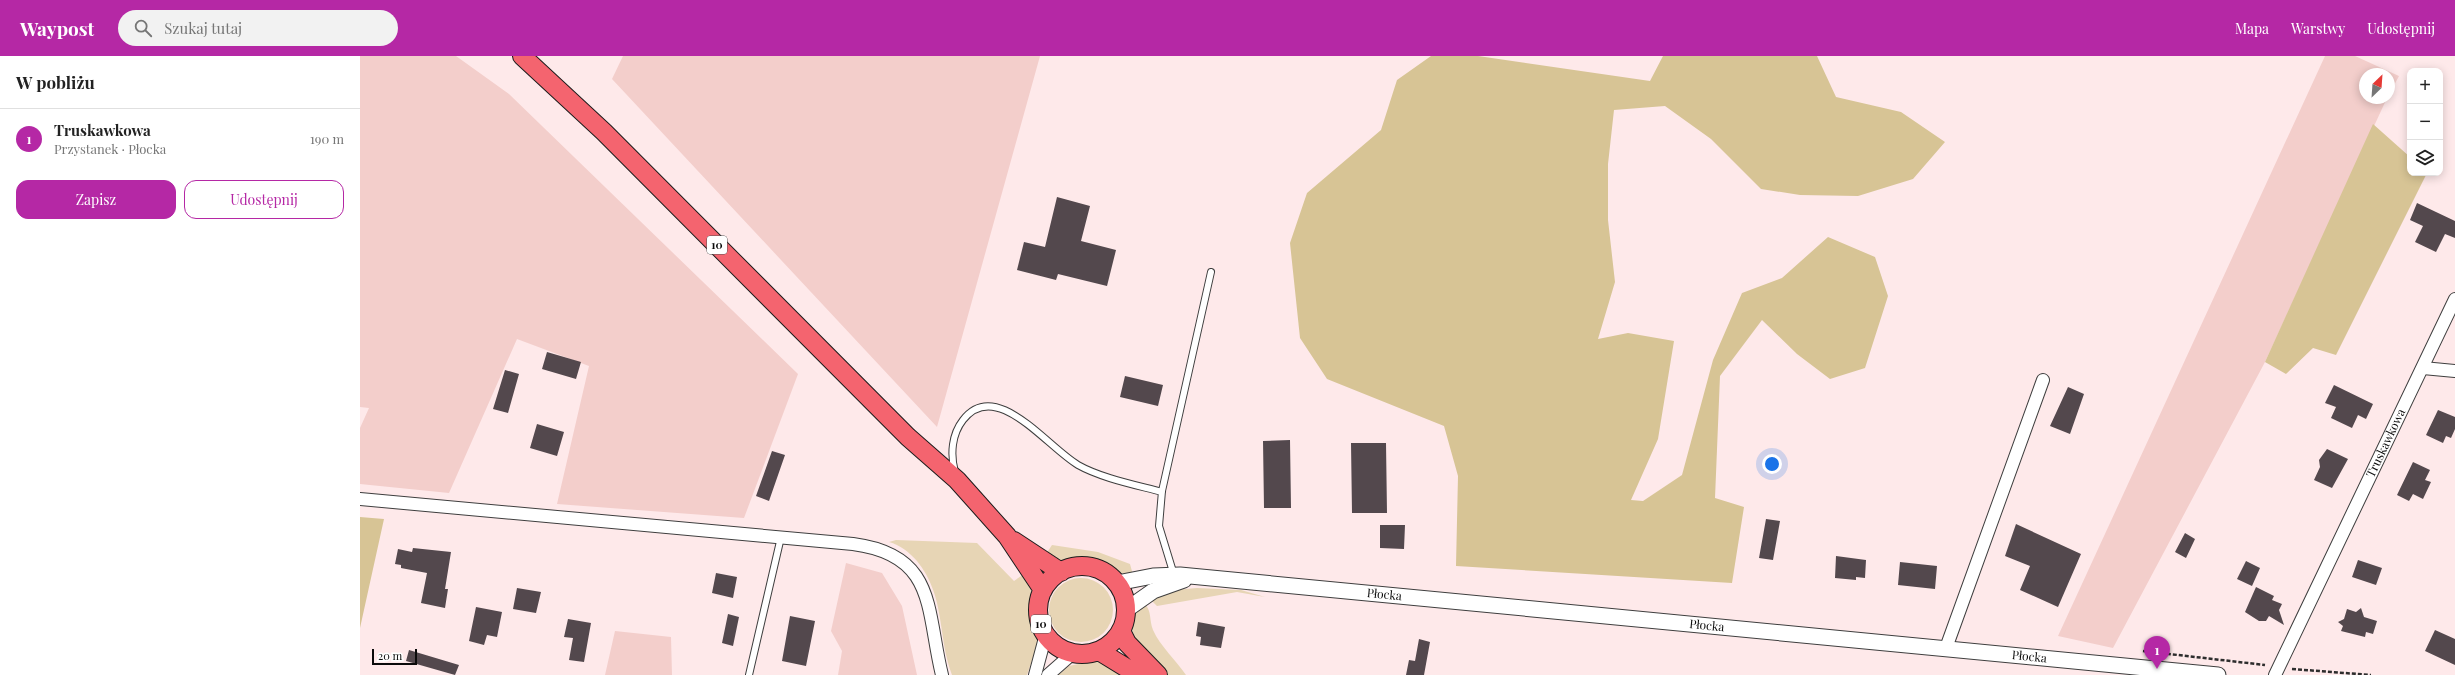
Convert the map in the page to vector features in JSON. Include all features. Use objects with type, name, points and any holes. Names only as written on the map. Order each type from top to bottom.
[{"type":"main road","name":"10","points":[[522,56],[599,127],[908,437],[957,480],[1007,536],[1043,590],[1039,602],[1039,616],[1046,634],[1055,644],[1073,653],[1086,654],[1099,651],[1114,641],[1121,631],[1126,610],[1123,593],[1117,583]]},
{"type":"main road","name":"10","points":[[1007,536],[1061,572]]},
{"type":"main road","points":[[1043,590],[1049,581],[1061,572],[1076,567],[1091,567],[1106,573],[1117,583]]},
{"type":"main road","points":[[1121,631],[1127,642],[1158,675]]},
{"type":"main road","points":[[1099,651],[1138,675]]},
{"type":"street","name":"Truskawkowa","points":[[2275,675],[2455,299]]},
{"type":"street","points":[[2423,368],[2455,371]]},
{"type":"street","points":[[1946,648],[2043,380]]},
{"type":"street","points":[[360,499],[781,537],[867,546],[890,552],[906,563],[919,580],[928,602],[942,675]]},
{"type":"street","name":"Płocka","points":[[1117,583],[1153,576],[1174,575],[1195,578],[1270,583],[2218,675]]},
{"type":"street","name":"Płocka","points":[[1126,610],[1153,591],[1176,582],[1195,578]]},
{"type":"street","points":[[1035,675],[1046,634]]},
{"type":"street","points":[[1048,675],[1073,653]]},
{"type":"lane","points":[[1174,575],[1159,526],[1162,492],[1211,272]]},
{"type":"lane","points":[[957,480],[953,466],[955,430],[966,416],[988,405],[1002,407],[1016,416],[1078,465],[1162,492]]},
{"type":"lane","points":[[749,675],[781,537]]},
{"type":"shaded area","points":[[360,56],[456,56],[509,94],[798,374],[744,518],[557,504],[589,366],[517,339],[449,493],[360,484],[360,428],[369,408],[360,407]]},
{"type":"shaded area","points":[[623,56],[1040,56],[937,427],[612,79]]},
{"type":"shaded area","points":[[1431,56],[1478,56],[1650,81],[1663,56],[1817,56],[1836,97],[1901,112],[1945,142],[1913,179],[1858,196],[1800,195],[1761,189],[1711,139],[1665,106],[1614,110],[1608,164],[1608,220],[1615,282],[1598,339],[1628,333],[1674,341],[1658,439],[1631,500],[1643,501],[1682,475],[1713,360],[1742,293],[1782,278],[1828,237],[1875,257],[1888,296],[1865,368],[1830,379],[1797,354],[1762,320],[1720,376],[1715,498],[1744,507],[1732,583],[1456,566],[1458,476],[1444,426],[1327,379],[1300,338],[1290,243],[1307,193],[1381,130],[1397,80]]},
{"type":"shaded area","points":[[2325,56],[2355,56],[2381,68],[2359,68],[2359,104],[2384,104],[2265,362],[2113,648],[2058,636]]},
{"type":"shaded area","points":[[2395,74],[2399,76],[2395,84]]},
{"type":"shaded area","points":[[2373,124],[2407,154],[2407,176],[2426,176],[2336,355],[2313,348],[2286,374],[2265,362]]},
{"type":"shaded area","points":[[360,517],[384,519],[360,628]]},
{"type":"shaded area","points":[[896,540],[977,543],[1014,581],[1024,574],[1031,589],[1030,617],[1038,643],[1027,675],[952,675],[947,660],[940,616],[933,588],[917,561],[901,547],[889,542]]},
{"type":"shaded area","points":[[1052,545],[1098,552],[1130,564],[1133,575],[1120,573],[1092,560],[1061,560],[1046,554]]},
{"type":"shaded area","points":[[846,563],[882,573],[902,606],[917,675],[838,675],[842,651],[831,631]]},
{"type":"shaded area","points":[[1081,578],[1093,581],[1104,587],[1110,598],[1113,610],[1110,622],[1104,633],[1093,639],[1081,642],[1069,639],[1058,633],[1052,622],[1049,610],[1052,598],[1058,587],[1069,581]]},
{"type":"shaded area","points":[[1197,588],[1241,590],[1265,597],[1237,592],[1157,606],[1151,600],[1174,590]]},
{"type":"shaded area","points":[[1145,604],[1149,610],[1153,630],[1156,636],[1186,675],[1166,675],[1143,650],[1137,641],[1133,631],[1132,622],[1136,613]]},
{"type":"shaded area","points":[[615,631],[671,637],[672,675],[605,675]]},
{"type":"shaded area","points":[[1092,661],[1102,661],[1129,675],[1058,675],[1069,666]]},
{"type":"building","points":[[1057,197],[1090,206],[1081,241],[1116,250],[1107,286],[1058,274],[1056,280],[1017,270],[1024,242],[1045,247]]},
{"type":"building","points":[[2417,203],[2455,221],[2455,238],[2445,234],[2436,252],[2415,242],[2423,226],[2410,220]]},
{"type":"building","points":[[547,352],[581,362],[576,379],[542,369]]},
{"type":"building","points":[[505,370],[519,374],[508,413],[493,409]]},
{"type":"building","points":[[1125,376],[1163,385],[1158,406],[1120,397]]},
{"type":"building","points":[[2334,385],[2373,404],[2366,419],[2358,415],[2352,428],[2331,418],[2336,407],[2325,403]]},
{"type":"building","points":[[2068,387],[2084,394],[2070,434],[2050,426]]},
{"type":"building","points":[[2438,410],[2455,417],[2455,429],[2451,438],[2446,436],[2443,443],[2426,435]]},
{"type":"building","points":[[537,424],[564,432],[557,456],[530,448]]},
{"type":"building","points":[[1290,440],[1291,508],[1264,508],[1263,441]]},
{"type":"building","points":[[1351,443],[1386,443],[1387,513],[1352,513]]},
{"type":"building","points":[[2327,449],[2348,459],[2332,488],[2314,480],[2320,467],[2319,460]]},
{"type":"building","points":[[772,451],[785,455],[769,501],[756,496]]},
{"type":"building","points":[[2413,462],[2430,470],[2425,480],[2431,482],[2423,499],[2413,494],[2409,501],[2397,495]]},
{"type":"building","points":[[1766,519],[1780,521],[1773,560],[1759,558]]},
{"type":"building","points":[[2016,524],[2081,554],[2058,607],[2020,590],[2030,566],[2005,556]]},
{"type":"building","points":[[1380,525],[1405,525],[1404,549],[1380,548]]},
{"type":"building","points":[[2185,533],[2195,539],[2186,558],[2175,552]]},
{"type":"building","points":[[413,548],[451,552],[445,589],[448,589],[445,608],[421,603],[427,573],[401,568],[401,565],[395,564],[398,549],[412,552]]},
{"type":"building","points":[[1836,556],[1866,560],[1865,578],[1856,577],[1856,580],[1835,578]]},
{"type":"building","points":[[2358,560],[2382,568],[2376,585],[2352,577]]},
{"type":"building","points":[[2246,561],[2260,568],[2252,586],[2237,579]]},
{"type":"building","points":[[1900,562],[1937,566],[1935,589],[1898,585]]},
{"type":"building","points":[[716,573],[737,577],[733,598],[712,593]]},
{"type":"building","points":[[2256,587],[2274,596],[2272,600],[2282,604],[2279,610],[2284,625],[2269,616],[2266,621],[2259,621],[2245,612]]},
{"type":"building","points":[[517,588],[541,592],[536,613],[513,609]]},
{"type":"building","points":[[476,607],[502,612],[497,637],[487,635],[484,645],[469,641]]},
{"type":"building","points":[[2361,608],[2364,617],[2377,621],[2373,634],[2366,632],[2365,637],[2341,631],[2343,626],[2338,622],[2344,619],[2347,609],[2356,612]]},
{"type":"building","points":[[728,614],[739,617],[733,646],[722,643]]},
{"type":"building","points":[[790,616],[815,621],[806,666],[782,661]]},
{"type":"building","points":[[568,619],[591,623],[584,662],[569,660],[573,638],[564,637]]},
{"type":"building","points":[[1198,622],[1225,627],[1221,648],[1200,645],[1201,637],[1196,636]]},
{"type":"building","points":[[2435,630],[2455,639],[2455,665],[2425,651]]},
{"type":"building","points":[[1419,639],[1430,642],[1424,675],[1406,675],[1409,660],[1415,661]]},
{"type":"building","points":[[409,650],[459,665],[455,675],[406,661]]},
{"type":"place","name":"Truskawkowa","points":[[2157,669]]}]
